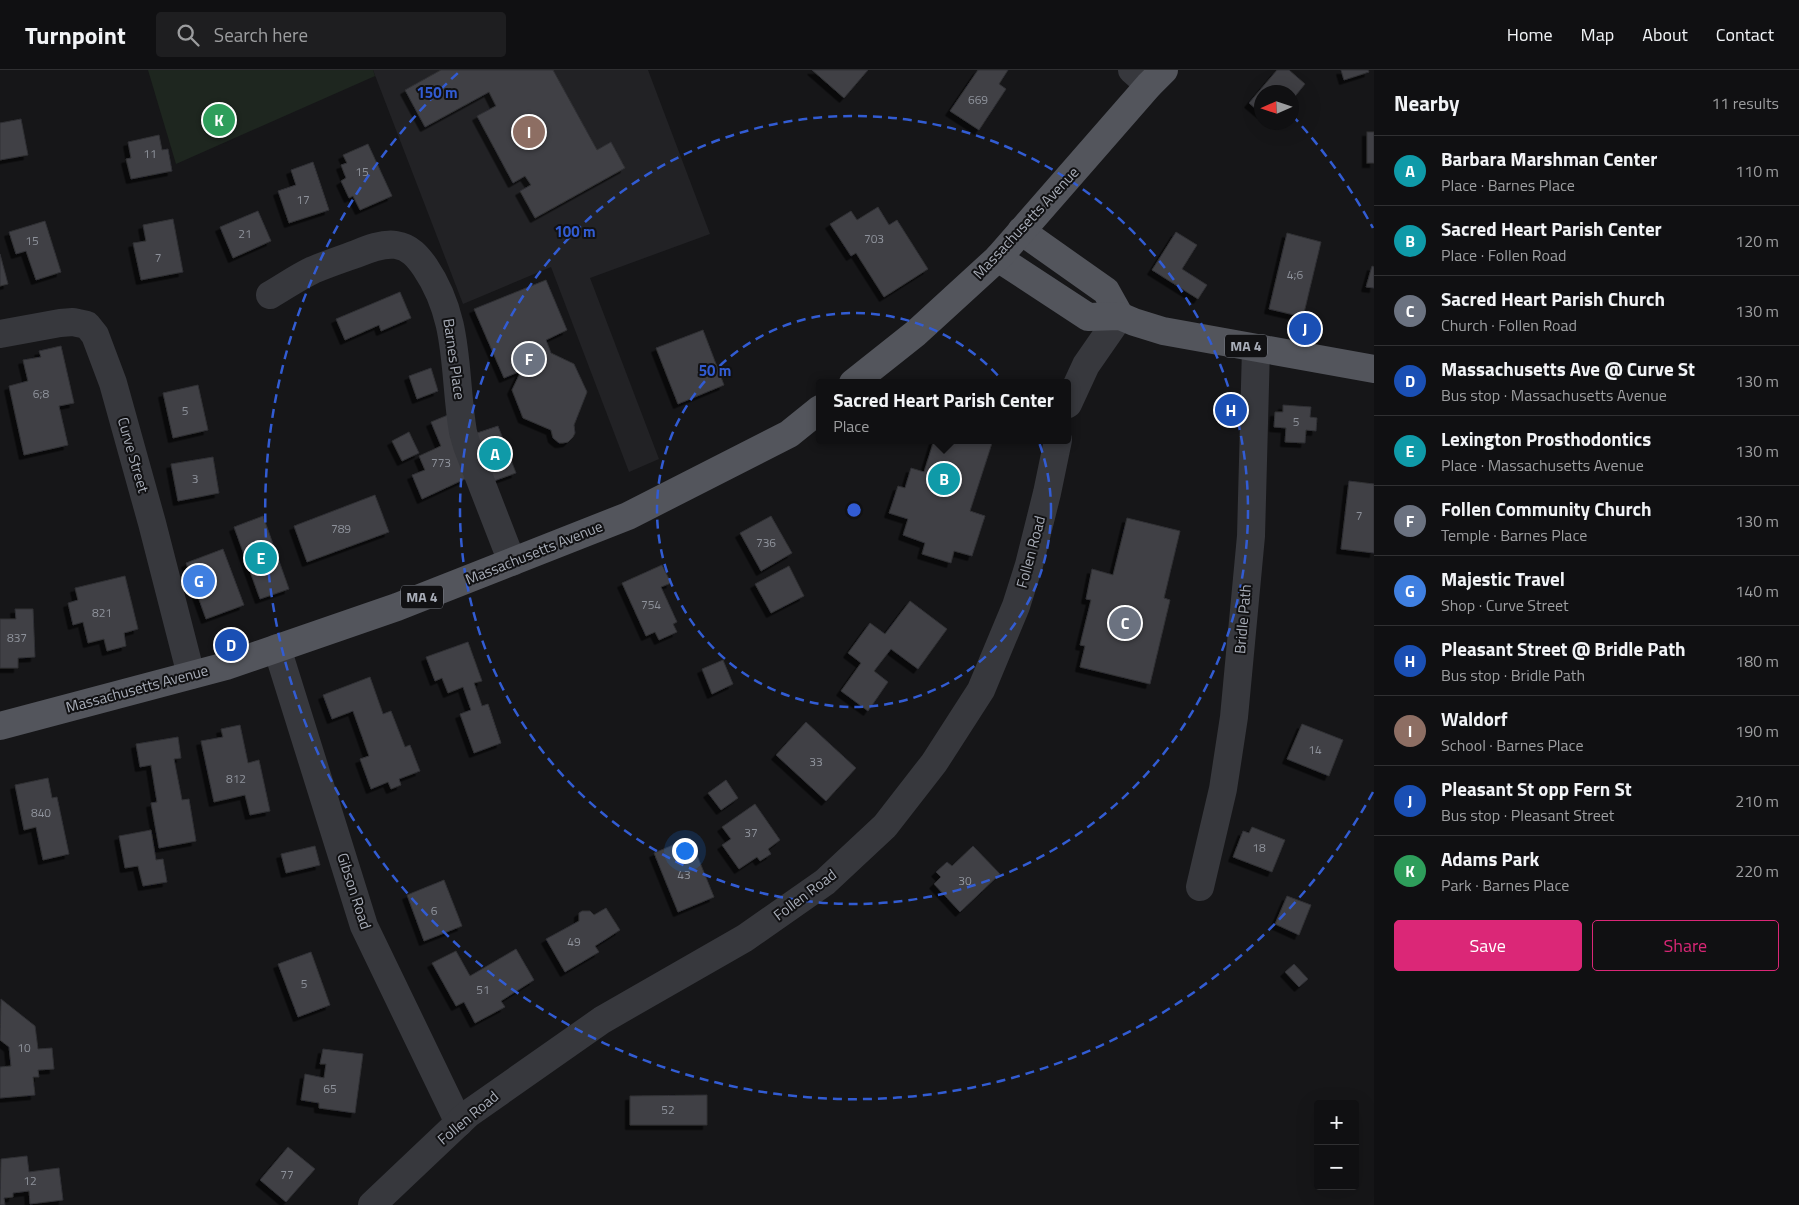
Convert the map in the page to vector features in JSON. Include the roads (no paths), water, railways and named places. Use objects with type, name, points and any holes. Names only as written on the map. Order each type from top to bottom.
[{"type":"main road","name":"Massachusetts Avenue","points":[[858,379],[916,334],[998,258],[1148,75]]},
{"type":"main road","points":[[1021,231],[1106,291],[1120,316]]},
{"type":"main road","name":"MA 4","points":[[998,258],[1088,317],[1120,316],[1163,331],[1374,369]]},
{"type":"main road","name":"Massachusetts Avenue","points":[[0,726],[226,666],[397,607],[628,516],[789,434],[816,412]]},
{"type":"street","name":"Barnes Place","points":[[270,295],[312,270],[372,248],[396,245],[406,247],[414,253],[431,275],[445,305],[454,340],[463,432],[512,562]]},
{"type":"street","points":[[1071,398],[1086,365],[1120,316]]},
{"type":"street","name":"Curve Street","points":[[0,334],[60,322],[73,322],[87,325],[95,335],[113,383],[152,523],[191,675]]},
{"type":"street","name":"Bridle Path","points":[[1200,887],[1223,789],[1234,717],[1251,536],[1256,348]]},
{"type":"street","name":"Follen Road","points":[[372,1205],[468,1114],[602,1020],[745,938],[825,882],[885,826],[934,763],[981,690],[1016,606],[1029,565],[1057,444]]},
{"type":"street","name":"Gibson Road","points":[[277,648],[364,926],[459,1123]]},
{"type":"place","name":"Adams Park","points":[[219,120]]},
{"type":"place","name":"Waldorf","points":[[529,132]]},
{"type":"place","name":"Pleasant St opp Fern St","points":[[1305,329]]},
{"type":"place","name":"Follen Community Church","points":[[529,359]]},
{"type":"place","name":"Pleasant Street @ Bridle Path","points":[[1231,410]]},
{"type":"place","name":"Barbara Marshman Center","points":[[495,454]]},
{"type":"place","name":"Sacred Heart Parish Center","points":[[944,479]]},
{"type":"place","name":"Lexington Prosthodontics","points":[[261,558]]},
{"type":"place","name":"Majestic Travel","points":[[199,581]]},
{"type":"place","name":"Sacred Heart Parish Church","points":[[1125,623]]},
{"type":"place","name":"Massachusetts Ave @ Curve St","points":[[231,645]]}]
